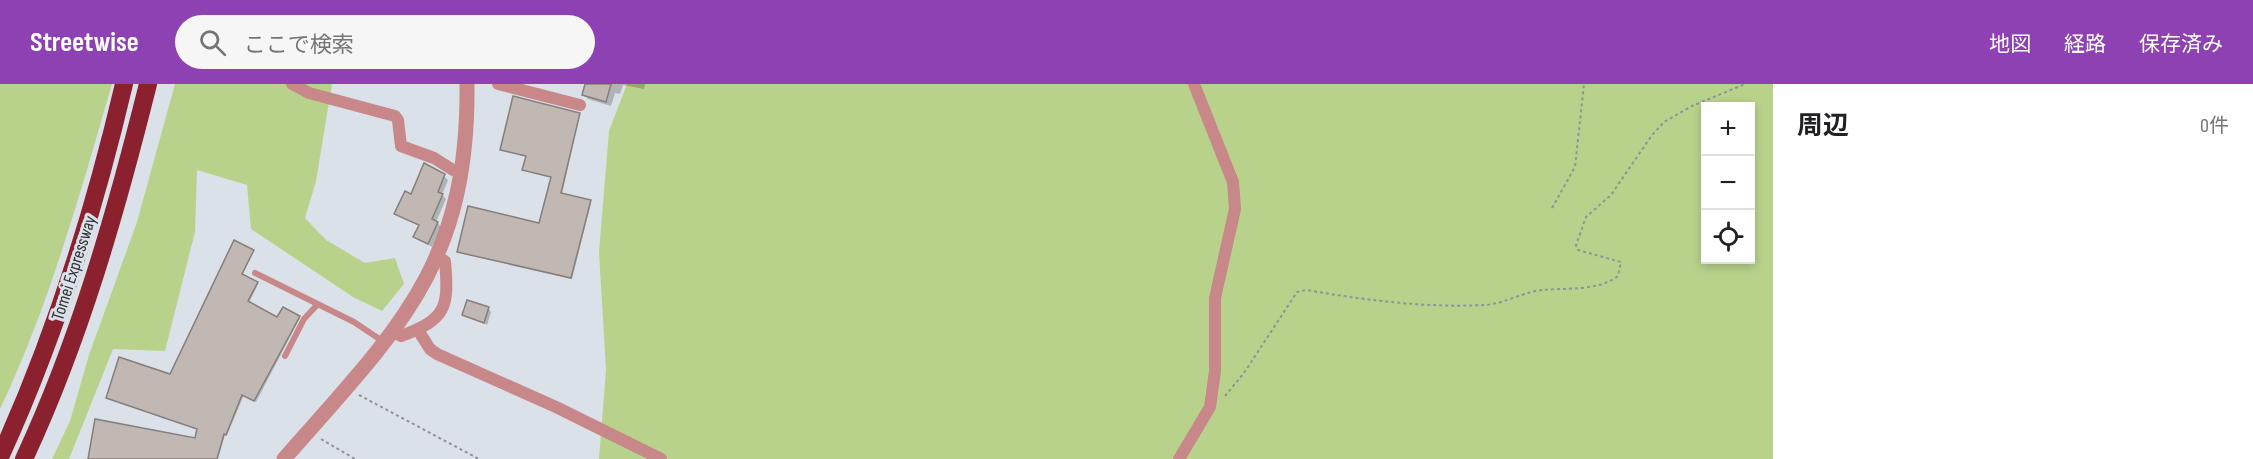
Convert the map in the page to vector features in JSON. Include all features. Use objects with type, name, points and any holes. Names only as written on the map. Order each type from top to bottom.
[{"type":"highway","name":"Tomei Expressway","points":[[0,457],[47,346],[77,258],[124,84]]},
{"type":"highway","name":"Tomei Expressway","points":[[24,459],[68,354],[99,264],[148,84]]},
{"type":"street","points":[[292,84],[309,93],[395,116],[398,120],[400,146],[434,158],[453,171],[462,172]]},
{"type":"street","points":[[284,459],[390,337],[421,291],[450,223],[462,172],[467,84]]},
{"type":"street","points":[[498,84],[580,105]]},
{"type":"street","points":[[1179,459],[1210,407],[1215,371],[1215,298],[1235,209],[1233,182],[1194,84]]},
{"type":"street","points":[[390,337],[418,330],[438,317],[447,302],[445,261],[437,257]]},
{"type":"street","points":[[418,330],[430,349],[437,354],[556,407],[661,459]]},
{"type":"lane","points":[[255,273],[317,305],[390,337]]},
{"type":"lane","points":[[285,356],[304,319],[317,305]]},
{"type":"path","points":[[1552,208],[1575,166],[1584,84]]},
{"type":"path","points":[[1210,407],[1233,389],[1297,292],[1306,290],[1390,304],[1487,305],[1538,290],[1601,285],[1612,281],[1618,276],[1621,262],[1578,250],[1576,245],[1586,217],[1611,195],[1664,122],[1692,106],[1745,84]]},
{"type":"path","points":[[347,387],[479,459]]},
{"type":"path","points":[[309,430],[355,459]]},
{"type":"green space","points":[[0,84],[112,84],[49,290],[0,409]]},
{"type":"green space","points":[[175,84],[332,84],[316,181],[305,218],[326,240],[365,263],[395,258],[404,284],[382,311],[353,297],[251,229],[247,185],[197,170],[195,232],[165,351],[113,349],[69,459],[52,459],[70,421],[89,355],[137,222]]},
{"type":"green space","points":[[627,84],[1773,84],[1773,459],[599,459],[606,370],[599,252],[609,131]]},
{"type":"building","points":[[585,84],[611,84],[606,102],[582,95]]},
{"type":"building","points":[[513,96],[580,113],[561,193],[591,200],[571,278],[457,252],[468,206],[539,223],[551,177],[522,170],[526,156],[500,150]]},
{"type":"building","points":[[424,163],[445,174],[438,192],[443,194],[432,219],[438,222],[428,244],[413,237],[419,225],[394,214],[405,191],[411,194]]},
{"type":"building","points":[[234,240],[254,250],[242,274],[258,282],[248,301],[277,317],[283,307],[300,316],[254,401],[242,395],[226,435],[224,434],[217,459],[88,459],[95,419],[195,438],[197,429],[106,398],[119,357],[170,374]]},
{"type":"building","points":[[467,300],[489,307],[484,323],[462,315]]}]
